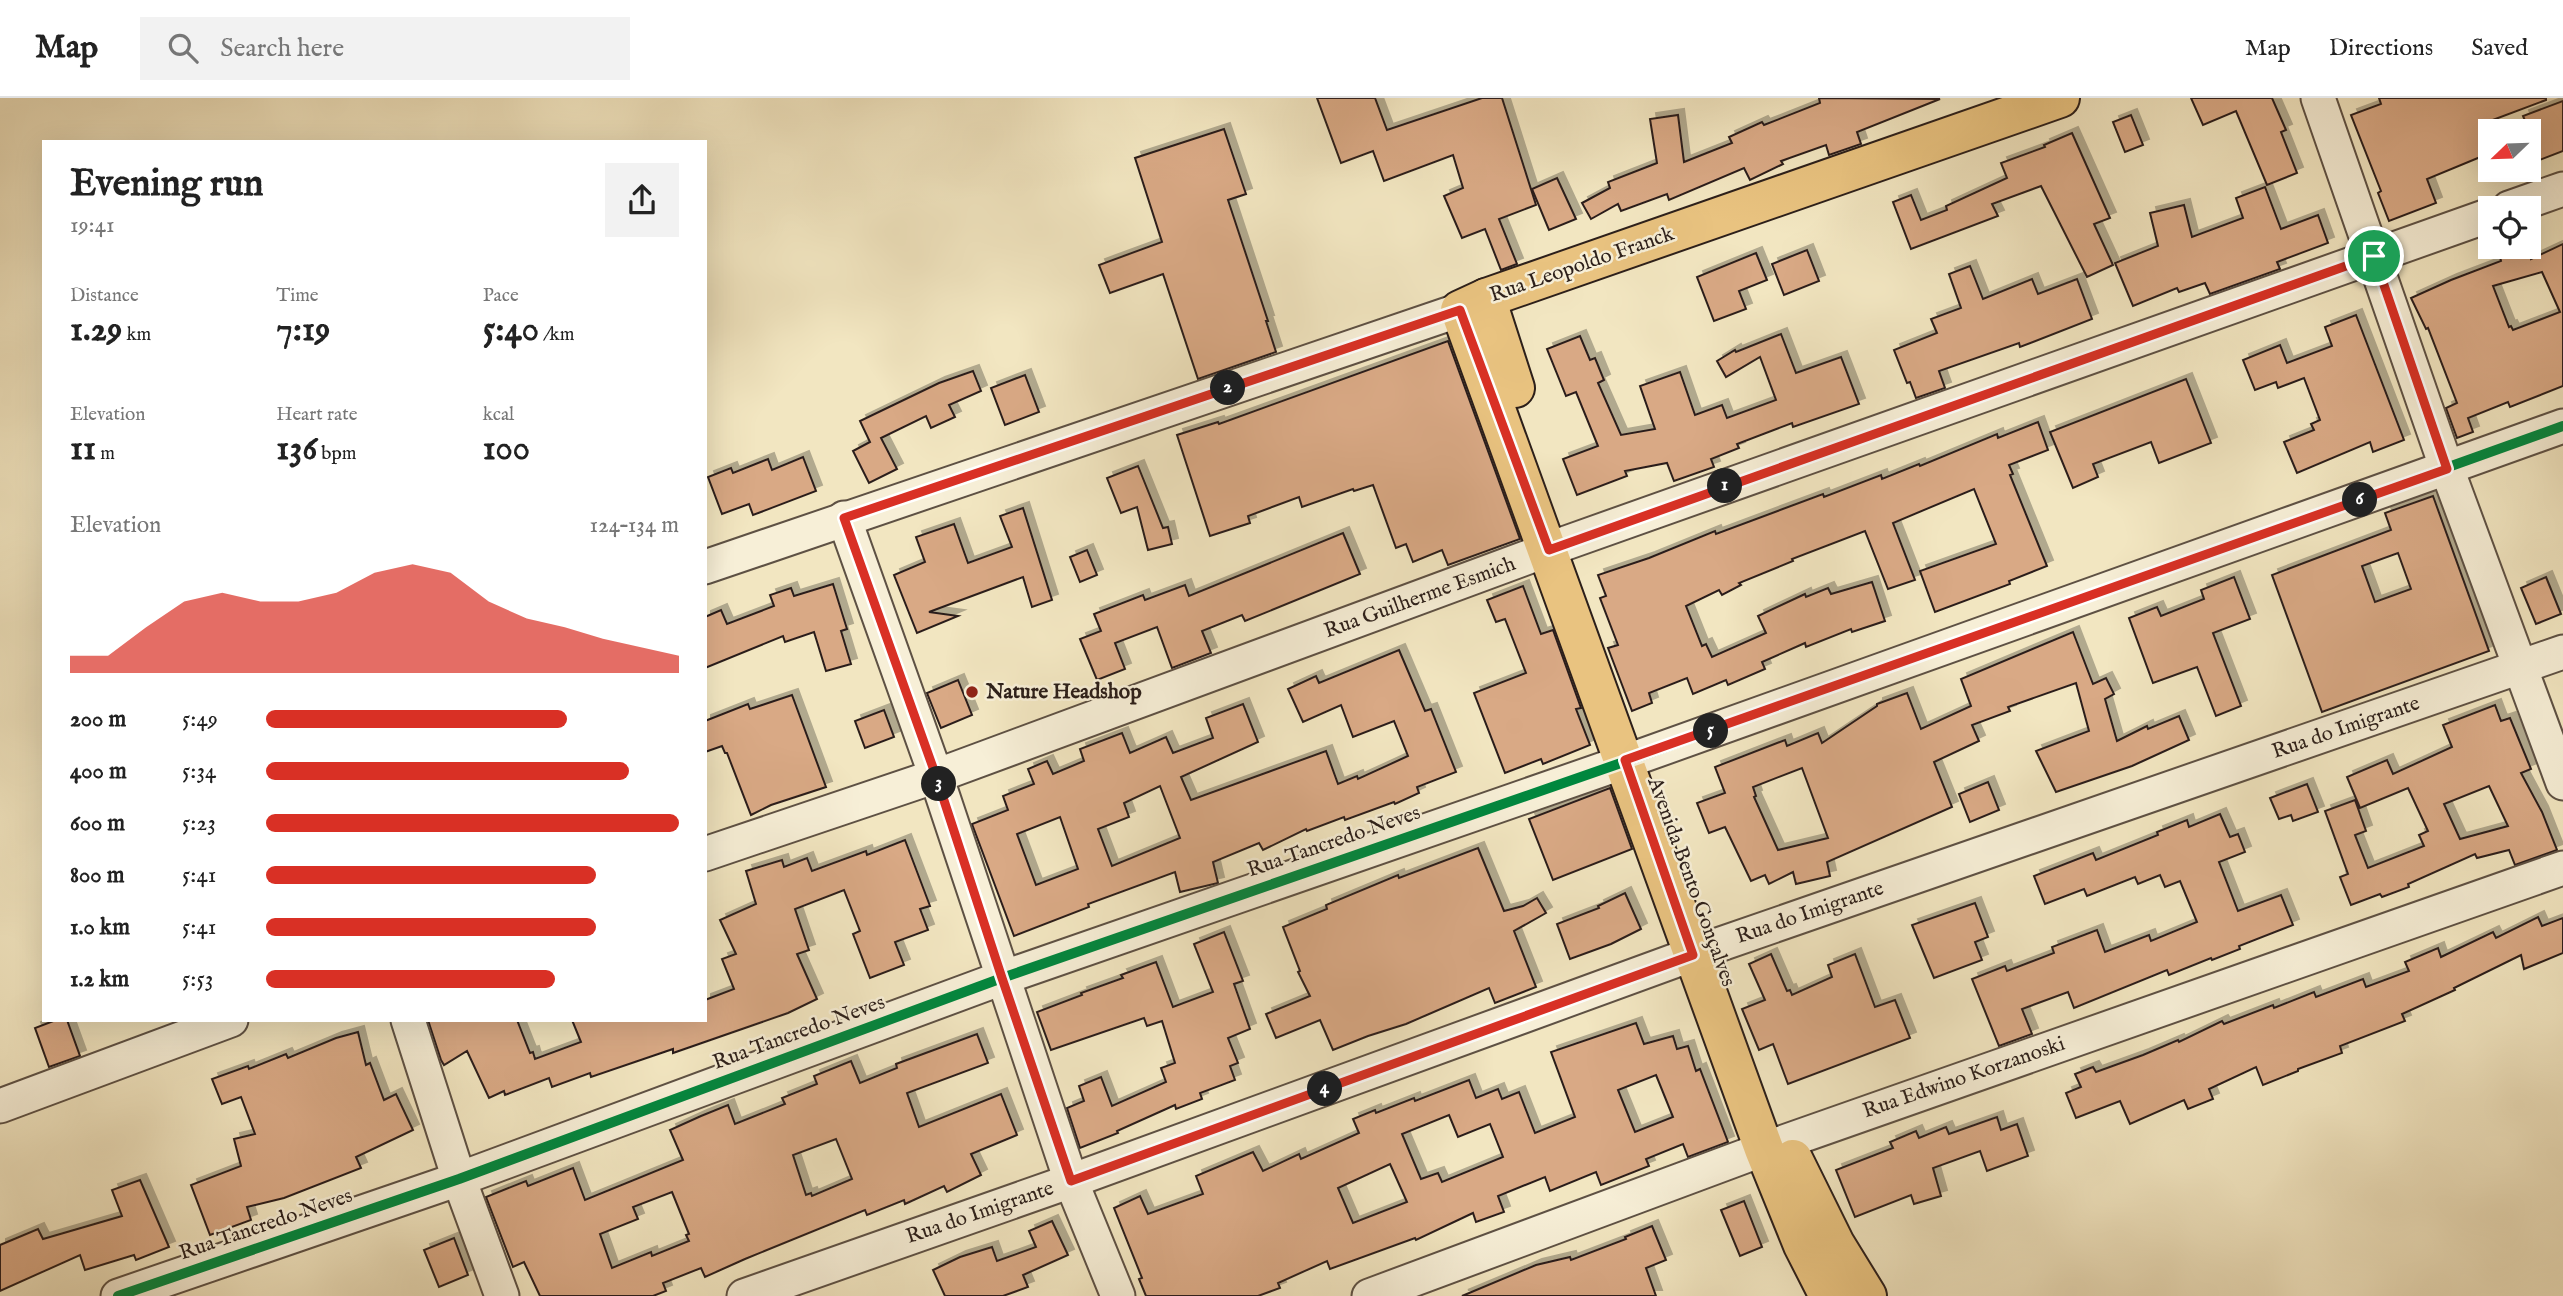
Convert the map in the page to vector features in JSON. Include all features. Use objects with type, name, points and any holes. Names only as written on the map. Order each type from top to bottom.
[{"type":"main road","name":"Rua Leopoldo Franck","points":[[1473,304],[2060,98]]},
{"type":"main road","name":"Avenida Bento Gonçalves","points":[[1473,304],[1557,547],[1774,1145],[1803,1245],[1829,1296]]},
{"type":"main road","name":"Avenida Bento Gonçalves","points":[[1774,1145],[1867,1296]]},
{"type":"street","points":[[2318,98],[2447,469],[2563,783]]},
{"type":"street","points":[[2541,197],[2563,189]]},
{"type":"street","name":"Rua Guilherme Esmich","points":[[707,853],[936,776],[1557,547],[2478,219]]},
{"type":"street","name":"Rua Leopoldo Franck","points":[[707,566],[1473,304]]},
{"type":"street","name":"Rua Tancredo Neves","points":[[118,1296],[459,1179],[1002,978],[1635,758],[2563,426]]},
{"type":"street","points":[[844,518],[936,776],[1071,1181],[1118,1296]]},
{"type":"street","name":"Rua do Imigrante","points":[[744,1296],[1071,1181],[1704,951],[2563,652]]},
{"type":"street","name":"Rua Edwino Korzanoski","points":[[1369,1296],[1774,1145],[2563,868]]},
{"type":"street","points":[[0,1106],[226,1022]]},
{"type":"street","points":[[409,1022],[459,1179],[502,1296]]},
{"type":"building","points":[[1317,98],[1375,98],[1387,130],[1482,98],[1502,98],[1536,205],[1499,219],[1517,264],[1501,270],[1485,229],[1462,238],[1444,196],[1463,188],[1453,155],[1384,181],[1373,151],[1341,163]]},
{"type":"building","points":[[1819,98],[1940,99],[1857,132],[1861,144],[1829,155],[1826,145],[1781,161],[1783,164],[1750,180],[1744,168],[1669,200],[1667,194],[1621,211],[1618,204],[1591,219],[1582,203],[1610,188],[1608,182],[1657,163],[1650,119],[1678,115],[1684,162],[1732,143],[1729,137],[1762,122],[1764,125],[1820,103]]},
{"type":"building","points":[[2191,98],[2272,98],[2286,130],[2281,132],[2297,173],[2267,185],[2236,111],[2203,125]]},
{"type":"building","points":[[2379,98],[2546,98],[2495,119],[2478,119],[2478,158],[2427,179],[2436,203],[2389,221],[2378,193],[2381,191],[2351,115],[2381,104]]},
{"type":"building","points":[[2563,101],[2563,151],[2541,159],[2541,119],[2524,119],[2523,116]]},
{"type":"building","points":[[2131,115],[2143,145],[2125,152],[2113,122]]},
{"type":"building","points":[[1224,129],[1246,194],[1228,200],[1276,352],[1198,379],[1163,274],[1110,293],[1099,265],[1162,242],[1135,158]]},
{"type":"building","points":[[2072,133],[2110,218],[2094,224],[2113,265],[2087,277],[2041,186],[1992,204],[1998,216],[1911,249],[1893,202],[1911,195],[1921,220],[1947,210],[1946,206],[2007,178],[2001,163],[2045,147],[2044,145]]},
{"type":"building","points":[[1557,178],[1576,219],[1549,230],[1532,189]]},
{"type":"building","points":[[2265,187],[2281,229],[2318,215],[2328,243],[2277,262],[2280,269],[2210,294],[2205,283],[2179,292],[2177,288],[2133,306],[2115,263],[2158,246],[2150,213],[2184,205],[2192,237],[2243,218],[2236,198]]},
{"type":"building","points":[[2563,244],[2563,386],[2510,407],[2508,402],[2468,418],[2473,432],[2457,438],[2446,408],[2457,403],[2428,328],[2426,329],[2411,298],[2501,261],[2541,259],[2541,254]],"holes":[[[2542,272],[2560,312],[2513,330],[2509,327],[2493,286]]]},
{"type":"building","points":[[1807,250],[1819,281],[1784,295],[1772,264]]},
{"type":"building","points":[[1756,253],[1767,280],[1739,291],[1746,309],[1714,321],[1697,277]]},
{"type":"building","points":[[1970,266],[1983,299],[2032,279],[2038,294],[2077,279],[2092,319],[2020,347],[2019,343],[1939,371],[1945,388],[1916,398],[1894,350],[1937,333],[1931,319],[1961,308],[1949,274]]},
{"type":"building","points":[[2356,315],[2404,440],[2373,452],[2370,442],[2297,473],[2284,442],[2314,430],[2311,424],[2320,420],[2304,378],[2278,388],[2276,382],[2255,390],[2243,360],[2280,345],[2287,363],[2332,346],[2325,327]]},
{"type":"building","points":[[1781,334],[1796,373],[1841,357],[1859,404],[1793,427],[1792,423],[1737,444],[1739,448],[1711,459],[1714,467],[1674,481],[1667,463],[1625,471],[1627,476],[1577,495],[1563,459],[1598,446],[1576,392],[1566,396],[1547,349],[1580,336],[1590,360],[1595,358],[1604,380],[1598,383],[1621,435],[1655,429],[1640,386],[1680,372],[1695,415],[1722,405],[1727,418],[1776,400],[1760,357],[1726,377],[1717,361],[1735,350],[1736,352]]},
{"type":"building","points":[[1448,341],[1520,539],[1448,565],[1442,550],[1413,562],[1406,544],[1396,548],[1373,485],[1302,507],[1299,497],[1248,516],[1250,523],[1210,536],[1177,435],[1218,422],[1219,424]]},
{"type":"building","points":[[973,371],[981,391],[949,405],[955,417],[931,428],[926,416],[881,438],[897,469],[869,483],[853,451],[870,442],[860,421],[939,383]]},
{"type":"building","points":[[1025,375],[1039,412],[1005,425],[991,388]]},
{"type":"building","points":[[2186,379],[2211,443],[2159,463],[2151,442],[2093,464],[2098,477],[2073,488],[2050,432]]},
{"type":"building","points":[[2038,422],[2048,450],[2009,465],[2013,474],[2010,475],[2047,566],[2009,581],[2010,584],[1935,612],[1920,571],[1996,544],[1974,489],[1893,523],[1915,580],[1888,589],[1865,531],[1792,559],[1793,561],[1739,583],[1741,585],[1722,595],[1719,590],[1686,606],[1702,646],[1706,644],[1712,657],[1766,633],[1758,616],[1805,594],[1806,597],[1828,588],[1831,594],[1872,582],[1885,621],[1852,632],[1851,629],[1806,647],[1805,643],[1762,662],[1765,669],[1728,685],[1726,680],[1693,694],[1687,678],[1649,693],[1652,703],[1632,711],[1608,648],[1618,645],[1600,598],[1606,596],[1598,575],[1715,531],[1716,534],[1881,475],[1882,479],[1997,434],[1998,438]]},
{"type":"building","points":[[803,457],[816,491],[753,515],[749,504],[722,514],[708,477],[731,468],[733,473],[768,459],[772,470]]},
{"type":"building","points":[[1138,466],[1163,528],[1168,527],[1172,544],[1148,550],[1137,507],[1121,513],[1107,478]]},
{"type":"building","points":[[2433,496],[2489,651],[2322,712],[2272,575],[2391,530],[2385,513]],"holes":[[[2398,553],[2411,589],[2375,602],[2362,566]]]},
{"type":"building","points":[[1023,508],[1052,600],[1032,607],[1023,577],[929,612],[958,616],[917,633],[894,575],[925,562],[916,537],[954,524],[968,563],[1012,547],[1000,516]]},
{"type":"building","points":[[1343,533],[1360,574],[1245,621],[1242,615],[1202,631],[1211,653],[1172,668],[1157,627],[1115,643],[1125,669],[1097,680],[1080,639],[1101,631],[1094,614],[1143,595],[1145,600],[1185,585],[1189,596]]},
{"type":"building","points":[[1087,550],[1097,575],[1080,582],[1070,557]]},
{"type":"building","points":[[2234,577],[2250,619],[2213,633],[2241,706],[2216,716],[2197,667],[2153,683],[2129,618],[2157,607],[2161,616],[2204,599],[2201,590]]},
{"type":"building","points":[[2546,577],[2561,614],[2536,624],[2521,588]]},
{"type":"building","points":[[833,584],[847,629],[841,631],[851,664],[826,671],[814,632],[785,642],[783,636],[707,667],[707,616],[721,610],[727,624],[774,606],[770,595],[791,588],[794,596]]},
{"type":"building","points":[[1523,586],[1541,634],[1553,630],[1581,708],[1576,709],[1590,745],[1543,764],[1541,759],[1505,773],[1474,693],[1526,673],[1505,619],[1496,622],[1487,600]]},
{"type":"building","points":[[2073,632],[2093,684],[2106,678],[2114,694],[2105,699],[2117,741],[2147,726],[2148,729],[2179,716],[2189,740],[2132,766],[2056,792],[2036,751],[2089,731],[2076,683],[2008,707],[2010,711],[1972,725],[1979,741],[1934,762],[1952,807],[1827,862],[1830,876],[1796,884],[1793,872],[1769,884],[1765,875],[1751,881],[1725,827],[1709,833],[1697,803],[1725,793],[1715,767],[1785,740],[1787,746],[1818,733],[1822,743],[1877,704],[1907,693],[1921,729],[1971,706],[1961,679]],"holes":[[[1802,768],[1828,838],[1778,850],[1754,797],[1753,787]]]},
{"type":"building","points":[[1399,650],[1425,711],[1431,709],[1456,772],[1417,787],[1419,793],[1395,804],[1394,802],[1345,820],[1344,817],[1307,831],[1306,829],[1263,850],[1259,843],[1213,862],[1218,883],[1180,892],[1175,872],[1088,904],[1089,907],[1014,936],[972,824],[1008,810],[1003,796],[1034,784],[1028,769],[1047,761],[1053,774],[1084,761],[1080,749],[1122,733],[1130,753],[1166,737],[1173,753],[1213,738],[1206,718],[1243,704],[1258,742],[1181,777],[1191,800],[1326,751],[1338,784],[1357,776],[1358,779],[1408,756],[1394,721],[1353,737],[1341,705],[1303,722],[1288,689],[1316,676],[1319,683]],"holes":[[[1160,786],[1180,838],[1112,866],[1098,829],[1129,817],[1124,803]],[[1060,817],[1078,869],[1036,885],[1017,834]]]},
{"type":"building","points":[[958,680],[972,715],[941,728],[927,693]]},
{"type":"building","points":[[792,695],[826,787],[771,805],[751,815],[727,753],[722,746],[707,751],[707,720],[748,704],[750,709]]},
{"type":"building","points":[[2495,705],[2501,721],[2510,718],[2531,769],[2521,773],[2542,812],[2557,850],[2515,865],[2509,850],[2477,858],[2475,854],[2408,884],[2409,887],[2351,905],[2340,877],[2348,874],[2325,811],[2355,800],[2366,831],[2355,835],[2368,868],[2424,846],[2419,835],[2428,831],[2408,788],[2360,808],[2347,777],[2387,760],[2393,774],[2452,747],[2443,725]],"holes":[[[2489,786],[2508,826],[2460,839],[2444,804]]]},
{"type":"building","points":[[884,710],[894,737],[865,748],[855,721]]},
{"type":"building","points":[[1988,782],[1999,810],[1970,822],[1959,794]]},
{"type":"building","points":[[2307,784],[2318,812],[2293,821],[2291,815],[2279,819],[2270,798]]},
{"type":"building","points":[[1610,788],[1632,849],[1553,880],[1529,819]]},
{"type":"building","points":[[2220,814],[2230,837],[2238,834],[2245,852],[2219,862],[2238,911],[2281,895],[2293,925],[2239,946],[2240,949],[2212,960],[2211,958],[2169,975],[2167,970],[2074,1008],[2068,992],[2022,1009],[2032,1034],[1999,1046],[1972,979],[2005,966],[2007,971],[2054,953],[2052,947],[2097,930],[2105,952],[2149,935],[2151,941],[2197,922],[2180,881],[2165,887],[2160,875],[2138,884],[2135,877],[2087,896],[2084,889],[2045,904],[2034,876],[2093,853],[2096,860],[2187,820],[2189,827]]},
{"type":"building","points":[[905,840],[930,906],[920,909],[928,930],[895,942],[904,965],[870,978],[853,934],[860,931],[844,890],[795,909],[809,950],[797,954],[817,999],[788,1013],[673,1053],[673,1049],[591,1077],[590,1073],[552,1087],[549,1078],[505,1095],[504,1091],[489,1098],[467,1051],[444,1065],[441,1060],[429,1022],[518,1022],[535,1059],[581,1042],[573,1022],[707,1022],[707,999],[734,989],[722,959],[736,954],[720,920],[756,904],[746,871],[782,860],[784,867],[807,858],[812,871],[866,851],[867,855]]},
{"type":"building","points":[[1478,848],[1504,911],[1523,906],[1537,898],[1546,913],[1514,931],[1536,987],[1495,1003],[1489,988],[1406,1024],[1333,1050],[1320,1020],[1276,1038],[1266,1014],[1310,996],[1298,972],[1300,971],[1283,927],[1327,909],[1326,905],[1398,875],[1399,878]]},
{"type":"building","points":[[1625,893],[1641,929],[1611,944],[1570,959],[1557,924],[1599,908],[1598,906]]},
{"type":"building","points":[[1975,903],[1988,937],[1975,942],[1982,960],[1934,978],[1912,925]]},
{"type":"building","points":[[2538,917],[2542,926],[2563,918],[2563,953],[2524,969],[2521,955],[2402,1014],[2405,1021],[2340,1046],[2342,1053],[2263,1085],[2256,1067],[2209,1089],[2213,1099],[2188,1109],[2184,1100],[2130,1124],[2120,1101],[2076,1118],[2066,1093],[2081,1087],[2075,1074],[2093,1067],[2096,1072],[2178,1040],[2179,1042],[2222,1021],[2224,1024],[2314,992],[2316,997],[2363,979],[2366,987],[2409,971],[2405,962],[2438,948],[2441,957],[2493,932],[2496,938]]},
{"type":"building","points":[[1224,932],[1243,981],[1234,984],[1250,1029],[1228,1038],[1238,1063],[1230,1066],[1235,1080],[1200,1093],[1202,1099],[1176,1109],[1175,1105],[1080,1148],[1067,1108],[1084,1101],[1079,1086],[1101,1077],[1112,1106],[1166,1082],[1161,1068],[1175,1063],[1162,1021],[1147,1026],[1144,1018],[1051,1050],[1037,1012],[1156,962],[1173,1007],[1213,992],[1194,944]]},
{"type":"building","points":[[1771,954],[1787,991],[1790,990],[1792,995],[1832,977],[1828,965],[1855,954],[1875,1007],[1895,1000],[1910,1038],[1788,1084],[1773,1044],[1759,1050],[1742,1009],[1765,1000],[1749,964]]},
{"type":"building","points":[[51,1022],[68,1022],[80,1056],[49,1067],[35,1028]]},
{"type":"building","points":[[1636,1023],[1644,1044],[1673,1036],[1677,1049],[1688,1046],[1696,1071],[1700,1069],[1728,1142],[1688,1157],[1683,1144],[1646,1159],[1649,1166],[1601,1185],[1596,1172],[1550,1191],[1545,1177],[1498,1196],[1504,1212],[1476,1222],[1473,1213],[1416,1240],[1415,1238],[1330,1269],[1327,1261],[1278,1283],[1280,1288],[1258,1296],[1146,1296],[1139,1279],[1142,1278],[1114,1208],[1140,1196],[1148,1214],[1203,1194],[1196,1176],[1253,1152],[1263,1171],[1299,1154],[1301,1159],[1359,1133],[1353,1119],[1414,1098],[1415,1101],[1469,1080],[1476,1098],[1498,1089],[1502,1099],[1519,1092],[1535,1133],[1575,1117],[1551,1052]],"holes":[[[1656,1075],[1673,1117],[1635,1132],[1618,1090]],[[1449,1115],[1458,1137],[1490,1124],[1503,1157],[1442,1182],[1438,1173],[1421,1179],[1402,1134]],[[1390,1164],[1407,1202],[1353,1223],[1338,1188]]]},
{"type":"building","points":[[358,1032],[366,1065],[370,1063],[384,1100],[396,1094],[413,1130],[356,1157],[361,1168],[284,1198],[247,1207],[251,1220],[210,1235],[191,1185],[241,1166],[234,1139],[255,1134],[241,1097],[222,1104],[212,1079],[248,1066],[249,1069],[286,1054],[288,1058]]},
{"type":"building","points":[[977,1034],[988,1063],[907,1093],[919,1127],[1001,1094],[1017,1135],[971,1154],[981,1175],[947,1192],[944,1186],[905,1204],[904,1200],[867,1215],[865,1210],[705,1277],[701,1268],[663,1283],[666,1291],[653,1296],[540,1296],[524,1262],[513,1267],[486,1197],[526,1181],[528,1186],[573,1168],[585,1200],[683,1160],[670,1130],[701,1116],[728,1105],[735,1124],[785,1104],[782,1098],[817,1084],[814,1076],[851,1061],[860,1083],[897,1068],[896,1064]],"holes":[[[836,1139],[852,1179],[812,1196],[811,1193],[806,1195],[793,1155]],[[672,1192],[689,1234],[686,1235],[689,1241],[652,1256],[651,1252],[612,1268],[600,1234],[638,1219],[633,1207]]]},
{"type":"building","points":[[1997,1117],[2001,1130],[2017,1124],[2028,1156],[1987,1171],[1980,1151],[1933,1168],[1941,1196],[1914,1204],[1911,1195],[1855,1217],[1836,1170],[1893,1148],[1890,1142],[1916,1131],[1919,1138],[1946,1127],[1949,1134]]},
{"type":"building","points":[[140,1180],[169,1247],[136,1260],[134,1255],[85,1270],[80,1255],[0,1291],[0,1245],[38,1229],[43,1239],[122,1216],[112,1190]]},
{"type":"building","points":[[1744,1201],[1762,1247],[1740,1256],[1721,1210]]},
{"type":"building","points":[[1052,1221],[1068,1255],[1023,1275],[1028,1287],[1003,1296],[945,1296],[933,1270],[960,1257],[992,1247],[997,1261],[1036,1247],[1029,1231]]},
{"type":"building","points":[[1652,1226],[1666,1260],[1646,1268],[1656,1296],[1462,1296],[1536,1265],[1570,1257],[1571,1260]]},
{"type":"building","points":[[454,1238],[468,1275],[439,1287],[424,1250]]},
{"type":"cycle path","points":[[118,1296],[459,1179],[1002,978],[1644,755],[2563,426]]},
{"type":"place","name":"Nature Headshop","points":[[972,692]]},
{"type":"route","points":[[2374,256],[2447,469],[1625,760],[1693,955],[1071,1181],[936,776],[844,518],[1460,310],[1549,550],[2374,256]]}]
